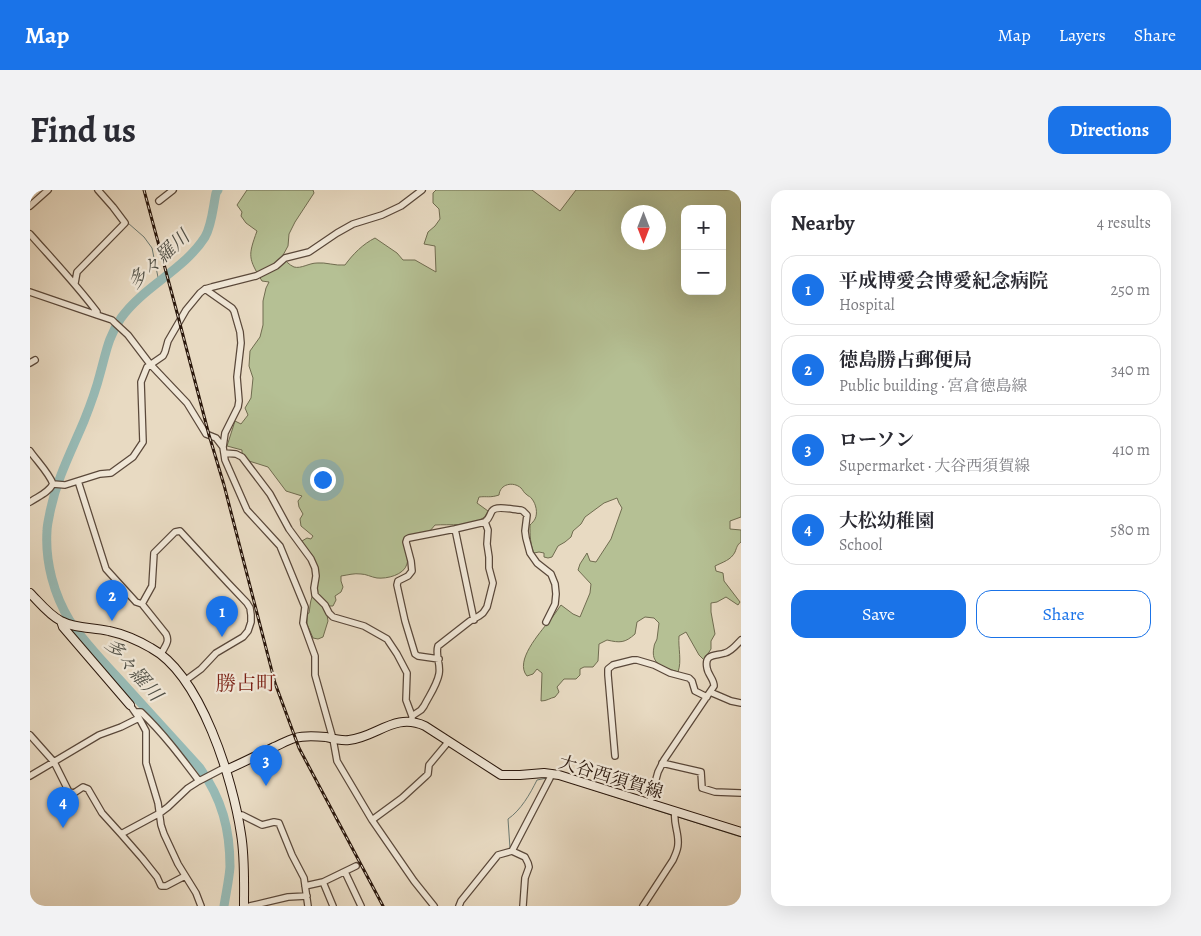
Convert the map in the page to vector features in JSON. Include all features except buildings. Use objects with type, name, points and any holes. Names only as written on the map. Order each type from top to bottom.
[{"type":"main road","points":[[30,593],[55,617],[63,622],[80,627],[109,631],[150,647],[161,654],[186,680],[198,699],[215,740],[226,770],[238,816],[243,849],[244,906]]},
{"type":"main road","points":[[63,622],[63,626],[132,709]]},
{"type":"main road","points":[[226,770],[296,738],[313,736],[343,741],[351,740],[394,723],[412,719]]},
{"type":"main road","name":"大谷西須賀線","points":[[412,719],[501,775],[550,773],[559,775],[741,832]]},
{"type":"street","points":[[30,206],[48,190]]},
{"type":"street","points":[[75,283],[77,272],[125,223],[98,190]]},
{"type":"street","points":[[158,201],[173,190]]},
{"type":"street","points":[[30,502],[56,485],[65,485],[100,474],[111,473],[133,457],[143,442],[142,382],[147,367],[163,356],[168,341],[186,310],[205,289],[256,276],[276,266],[285,258],[309,252],[353,224],[382,215],[401,206],[422,190]]},
{"type":"street","points":[[30,234],[75,283],[97,312],[97,315]]},
{"type":"street","points":[[205,289],[232,308],[240,332],[239,401],[225,433],[223,450],[225,460],[248,510],[280,546],[305,607],[303,623],[315,656],[315,675],[333,739],[337,761],[372,820],[414,881],[434,906]]},
{"type":"street","points":[[30,292],[116,323],[128,335],[150,364],[187,403],[206,434],[216,438],[223,450],[242,457],[270,494],[291,532],[311,559],[316,576],[315,595],[325,605],[329,613],[333,617],[364,626],[387,639],[392,646],[407,673],[406,700],[412,719],[424,706],[439,674],[438,646],[467,623],[480,616],[486,609],[493,583],[489,568],[488,530],[485,522]]},
{"type":"street","points":[[216,438],[225,433]]},
{"type":"street","points":[[30,451],[56,485]]},
{"type":"street","points":[[78,481],[106,569],[136,602],[142,604],[168,638],[161,654]]},
{"type":"street","points":[[439,659],[415,654],[405,621],[397,585],[398,581],[408,576],[412,571],[407,539],[485,522],[496,508],[521,510],[525,513],[527,518],[525,531],[530,553],[537,563],[551,574],[555,584],[555,604],[546,622]]},
{"type":"street","points":[[455,529],[474,620]]},
{"type":"street","points":[[142,604],[152,586],[154,553],[176,532],[180,531],[250,608],[251,622],[248,631],[243,637],[216,654],[201,669],[186,680]]},
{"type":"street","points":[[649,804],[662,763],[714,686],[714,681],[707,669],[709,656],[726,653],[741,640]]},
{"type":"street","points":[[615,756],[608,675],[608,670],[613,665],[633,660],[654,665],[665,671],[689,678],[696,691],[741,703]]},
{"type":"street","points":[[132,709],[146,730],[146,763],[154,788],[164,834],[201,906]]},
{"type":"street","points":[[132,709],[141,712],[152,722],[200,780]]},
{"type":"street","points":[[30,776],[99,735],[139,718]]},
{"type":"street","points":[[30,735],[54,762],[69,792],[74,793],[83,787],[88,789],[102,813],[152,870],[161,886],[166,886],[185,876]]},
{"type":"street","points":[[372,820],[402,798],[428,774],[429,765],[449,741]]},
{"type":"street","points":[[662,763],[701,772],[702,788],[715,792],[741,793]]},
{"type":"street","points":[[122,834],[160,813],[200,780],[222,769],[226,770]]},
{"type":"street","points":[[459,906],[498,856],[512,851],[550,778],[550,773]]},
{"type":"street","points":[[643,906],[676,853],[678,842],[675,812]]},
{"type":"street","points":[[238,816],[242,815],[262,825],[278,823],[292,855],[303,874],[308,906]]},
{"type":"street","points":[[512,851],[525,857],[529,867],[525,878],[523,906]]},
{"type":"street","points":[[305,886],[323,882],[356,866]]},
{"type":"street","points":[[345,872],[361,906]]},
{"type":"street","points":[[323,882],[332,906]]},
{"type":"street","points":[[250,906],[288,897],[307,896]]},
{"type":"green space","points":[[247,190],[313,190],[314,193],[289,234],[288,246],[282,257],[289,264],[294,267],[314,263],[345,265],[358,250],[375,238],[397,253],[403,260],[415,260],[436,272],[435,246],[424,244],[428,232],[440,219],[439,209],[433,203],[433,193],[436,190],[532,190],[560,211],[576,190],[741,190],[741,517],[730,521],[730,529],[741,530],[741,542],[731,557],[715,566],[716,571],[723,573],[724,581],[740,602],[738,605],[726,597],[711,603],[715,634],[711,641],[711,649],[704,660],[699,655],[686,632],[679,636],[680,663],[678,672],[656,662],[653,653],[659,623],[654,618],[645,617],[637,622],[635,634],[625,641],[607,640],[599,644],[598,661],[593,667],[580,669],[580,675],[576,679],[564,679],[557,687],[559,692],[555,697],[541,701],[542,673],[537,669],[533,674],[527,676],[524,670],[526,655],[561,605],[580,617],[590,593],[591,584],[578,570],[580,564],[587,553],[590,561],[596,562],[611,539],[622,508],[617,498],[604,503],[585,517],[581,524],[573,531],[571,537],[558,546],[552,557],[548,558],[544,557],[544,553],[534,553],[532,546],[530,525],[535,520],[536,509],[531,497],[518,486],[511,484],[504,486],[499,495],[479,497],[477,503],[488,511],[479,521],[467,524],[435,525],[429,532],[405,541],[407,564],[399,574],[381,578],[365,574],[341,576],[343,587],[341,592],[335,596],[336,600],[333,606],[328,606],[328,621],[323,637],[313,638],[307,624],[307,614],[309,613],[318,575],[312,562],[313,556],[302,541],[307,538],[311,539],[313,536],[301,526],[300,519],[303,514],[298,501],[302,496],[286,491],[268,467],[249,461],[242,455],[242,450],[227,446],[235,421],[241,424],[248,415],[245,408],[251,398],[253,378],[249,366],[250,351],[260,337],[263,325],[263,301],[269,282],[262,281],[252,262],[251,252],[257,231],[246,223],[241,216],[242,212],[237,205]]},
{"type":"waterway","name":"多々羅川","points":[[218,190],[205,237],[186,259],[130,307],[113,332],[91,404],[56,488],[48,524],[47,543],[49,566],[55,589],[70,621],[98,656],[200,768],[214,791],[223,815],[230,853],[230,872],[224,906]]},
{"type":"waterway","points":[[128,223],[144,237],[152,248],[159,282]]},
{"type":"waterway","points":[[510,848],[508,819],[521,806],[537,780],[547,778]]},
{"type":"waterway","points":[[556,778],[671,815]]},
{"type":"waterway","points":[[678,817],[741,837]]},
{"type":"railway","points":[[144,190],[224,485],[275,683],[299,748],[383,906]]},
{"type":"place","name":"徳島勝占郵便局","points":[[112,621]]},
{"type":"place","name":"平成博愛会博愛紀念病院","points":[[222,637]]},
{"type":"place","name":"ローソン","points":[[266,786]]},
{"type":"place","name":"大松幼稚園","points":[[63,828]]},
{"type":"district","name":"勝占町","points":[[246,683]]}]
